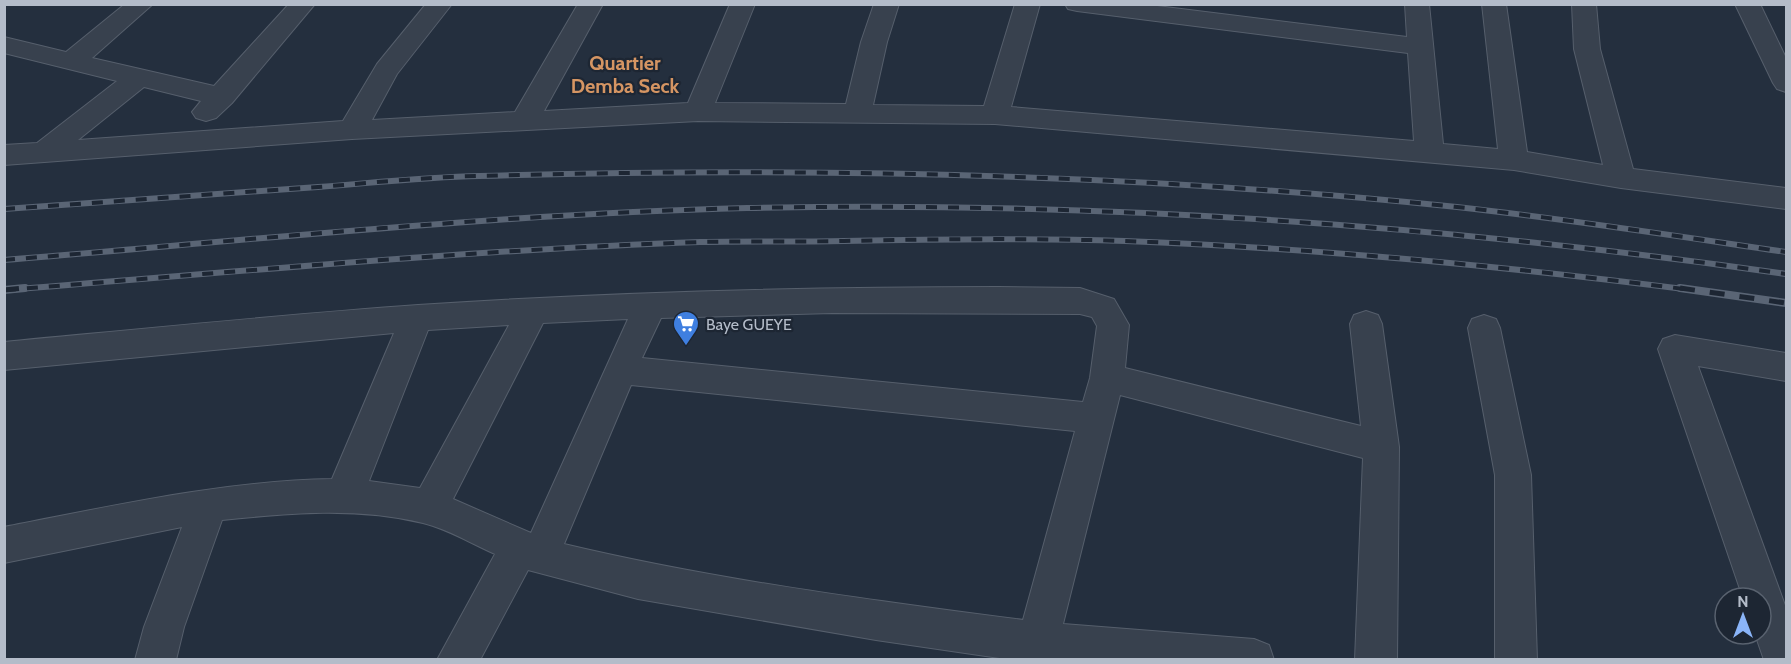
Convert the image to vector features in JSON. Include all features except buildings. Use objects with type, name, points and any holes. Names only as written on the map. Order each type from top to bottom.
[{"type":"street","points":[[70,62],[141,4]]},
{"type":"street","points":[[175,142],[222,97],[303,4]]},
{"type":"street","points":[[352,130],[386,70],[440,4]]},
{"type":"street","points":[[524,121],[591,4]]},
{"type":"street","points":[[698,112],[743,4]]},
{"type":"street","points":[[857,114],[873,42],[887,4]]},
{"type":"street","points":[[995,115],[1028,4]]},
{"type":"street","points":[[1077,4],[1421,47]]},
{"type":"street","points":[[1417,4],[1429,151]]},
{"type":"street","points":[[1494,4],[1514,160]]},
{"type":"street","points":[[1584,4],[1587,49],[1621,178]]},
{"type":"street","points":[[1747,4],[1786,83]]},
{"type":"street","points":[[8,50],[222,97]]},
{"type":"street","points":[[44,152],[138,78]]},
{"type":"street","points":[[4,155],[352,130],[698,112],[995,115],[1514,160],[1621,178],[1786,199]]},
{"type":"street","points":[[4,356],[417,318],[651,305],[891,299],[1080,302],[1103,308],[1113,325],[1107,378],[1036,651]]},
{"type":"street","points":[[457,660],[530,552],[651,305]]},
{"type":"street","points":[[430,507],[532,311]]},
{"type":"street","points":[[344,496],[417,318]]},
{"type":"street","points":[[1366,324],[1381,447],[1376,660]]},
{"type":"street","points":[[1484,328],[1513,475],[1516,660]]},
{"type":"street","points":[[1782,636],[1675,349],[1786,367]]},
{"type":"street","points":[[620,370],[1098,418]]},
{"type":"street","points":[[1107,378],[1381,447]]},
{"type":"street","points":[[4,545],[209,505],[284,497],[344,496],[430,507],[530,552],[638,580],[1036,651],[1254,660]]},
{"type":"street","points":[[155,660],[164,627],[209,505]]},
{"type":"railway","points":[[4,209],[459,177],[723,172],[968,175],[1213,187],[1457,207],[1786,252]]},
{"type":"railway","points":[[4,260],[375,229],[654,211],[747,208],[1007,208],[1268,220],[1398,230],[1528,242],[1786,274]]},
{"type":"railway","points":[[5,290],[526,250],[700,242],[984,239],[1125,241],[1338,253],[1550,273],[1692,290]]},
{"type":"railway","points":[[4,290],[25,288]]},
{"type":"railway","points":[[1680,288],[1786,303]]},
{"type":"place","name":"Baye GUEYE","points":[[686,347]]},
{"type":"district","name":"Quartier Demba Seck","points":[[625,74]]}]
